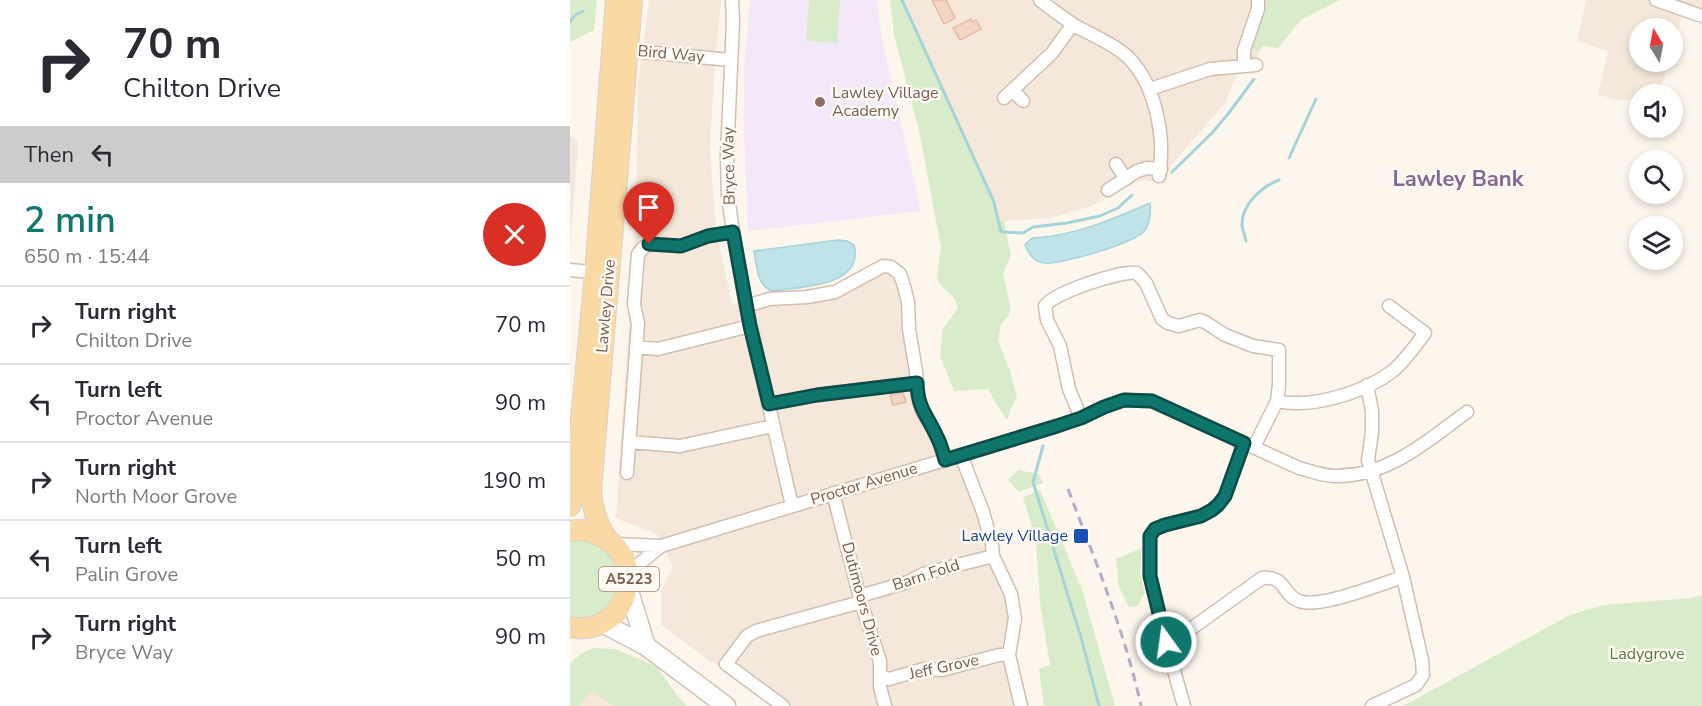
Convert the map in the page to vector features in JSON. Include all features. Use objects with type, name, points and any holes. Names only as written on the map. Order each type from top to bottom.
[{"type":"main road","name":"Lawley Drive","points":[[616,0],[620,49]]},
{"type":"main road","name":"Lawley Drive","points":[[610,541],[598,526],[592,509],[591,490],[602,273],[620,49],[632,0]]},
{"type":"main road","name":"Lawley Drive","points":[[570,506],[574,495],[602,273]]},
{"type":"main road","points":[[570,531],[591,531],[610,541]]},
{"type":"main road","name":"A5223","points":[[602,623],[614,614],[623,602],[628,583],[627,564],[621,552],[610,541]]},
{"type":"main road","points":[[571,628],[602,623]]},
{"type":"street","name":"Bryce Way","points":[[732,0],[727,156],[728,196],[750,326],[792,506]]},
{"type":"street","points":[[1040,0],[1073,24],[1125,54],[1150,88],[1160,131],[1160,172],[1147,168],[1137,171],[1108,190]]},
{"type":"street","points":[[1150,88],[1210,69],[1250,65],[1244,50],[1258,9],[1258,0]]},
{"type":"street","points":[[1656,0],[1702,16]]},
{"type":"street","points":[[1023,101],[1008,94],[1052,53],[1073,24]]},
{"type":"street","name":"Bird Way","points":[[620,49],[731,60]]},
{"type":"street","points":[[1116,165],[1126,179]]},
{"type":"street","points":[[627,473],[638,324],[634,304],[638,254],[651,244],[681,246],[708,236],[733,232]]},
{"type":"street","points":[[746,306],[769,300],[835,292],[874,270],[883,266],[891,267],[900,274],[908,302],[909,329],[922,411],[937,436],[945,460]]},
{"type":"street","points":[[570,270],[602,273]]},
{"type":"street","points":[[1081,418],[1069,389],[1060,346],[1047,320],[1045,306],[1054,297],[1117,274],[1137,273],[1142,277],[1162,319],[1168,323],[1179,326],[1200,320],[1225,335],[1253,346],[1279,350],[1276,401],[1249,445],[1225,496],[1218,505],[1201,516],[1165,525],[1155,529],[1150,536],[1150,576],[1184,706]]},
{"type":"street","points":[[1276,401],[1290,404],[1331,399],[1367,386],[1396,368],[1425,333],[1389,306]]},
{"type":"street","points":[[636,347],[658,349],[750,326]]},
{"type":"street","points":[[769,404],[817,395],[917,383]]},
{"type":"street","points":[[1367,386],[1372,411],[1368,460],[1402,577],[1422,660],[1423,675],[1416,685],[1372,706]]},
{"type":"street","name":"Proctor Avenue","points":[[628,583],[639,564],[661,546],[1081,418],[1124,400],[1152,401],[1299,468],[1334,476],[1371,472],[1384,468],[1467,412]]},
{"type":"street","points":[[629,442],[680,446],[773,426]]},
{"type":"street","points":[[961,455],[983,512],[993,556],[1011,594],[1015,618],[1009,655],[1021,706]]},
{"type":"street","name":"Dutimoors Drive","points":[[833,493],[880,662],[880,687],[885,706]]},
{"type":"street","name":"Proctor Avenue","points":[[610,541],[661,546]]},
{"type":"street","name":"Barn Fold","points":[[783,706],[726,664],[747,636],[756,631],[861,599],[908,582],[923,574],[993,556]]},
{"type":"street","points":[[1166,642],[1191,628],[1262,578],[1276,579],[1298,601],[1308,603],[1334,598],[1402,577]]},
{"type":"street","points":[[628,583],[646,645]]},
{"type":"street","points":[[602,623],[646,645],[726,706]]},
{"type":"street","name":"Jeff Grove","points":[[880,676],[889,679],[924,669],[942,670],[999,654],[1009,655]]},
{"type":"shaded area","points":[[649,0],[721,0],[710,150],[716,228],[732,304],[771,294],[831,287],[881,259],[895,265],[908,277],[927,410],[950,454],[969,461],[987,509],[999,556],[1016,597],[1020,628],[1013,659],[1025,706],[771,706],[661,625],[661,590],[673,567],[658,535],[616,518],[636,208],[638,82]]},
{"type":"shaded area","name":"Lawley Village Academy","points":[[750,0],[877,0],[882,40],[921,211],[748,231],[744,68]]},
{"type":"shaded area","points":[[902,0],[1262,0],[1250,47],[1259,51],[1257,70],[1238,72],[1225,103],[1171,165],[1166,183],[1144,180],[1134,183],[1092,206],[1050,218],[1000,221],[994,202]]},
{"type":"shaded area","points":[[1586,0],[1702,0],[1702,7],[1686,3],[1682,18],[1629,18],[1629,72],[1666,72],[1662,84],[1629,84],[1629,100],[1598,95],[1608,51],[1577,41]]},
{"type":"shaded area","points":[[570,136],[578,143],[570,253]]},
{"type":"shaded area","points":[[592,689],[613,706],[579,706]]},
{"type":"green space","points":[[570,0],[597,0],[594,30],[570,42]]},
{"type":"green space","points":[[809,0],[840,0],[837,43],[806,41]]},
{"type":"green space","points":[[890,0],[902,0],[994,202],[1000,221],[1004,221],[1011,256],[1003,274],[1010,305],[1009,315],[1001,324],[998,340],[1017,398],[1007,420],[988,389],[954,391],[940,356],[943,329],[958,308],[955,299],[939,283],[937,277],[941,247],[920,135],[894,34]]},
{"type":"green space","points":[[1262,0],[1340,0],[1301,20],[1278,48],[1263,46],[1259,51],[1250,47]]},
{"type":"green space","points":[[1018,470],[1039,474],[1043,483],[1019,492],[1008,480]]},
{"type":"green space","points":[[1040,490],[1082,589],[1115,706],[1044,706],[1039,669],[1050,665],[1040,603],[1036,540],[1023,497]]},
{"type":"green space","points":[[577,537],[604,545],[619,569],[617,591],[607,608],[590,617],[570,618],[570,539]]},
{"type":"green space","points":[[1142,548],[1140,573],[1145,593],[1137,606],[1129,607],[1119,587],[1116,559]]},
{"type":"green space","name":"Ladygrove","points":[[1702,595],[1702,706],[1403,706],[1570,615],[1603,605],[1691,598]]},
{"type":"green space","points":[[593,648],[615,649],[656,666],[687,706],[613,706],[592,690],[579,706],[570,706],[570,663],[582,653]]},
{"type":"water","points":[[1150,203],[1150,217],[1145,230],[1113,247],[1065,261],[1044,263],[1034,259],[1025,245],[1032,238],[1078,231]]},
{"type":"water","points":[[838,240],[854,245],[855,259],[850,269],[840,277],[813,286],[772,291],[760,279],[754,251]]},
{"type":"building","points":[[932,0],[946,0],[955,18],[944,24]]},
{"type":"building","points":[[971,19],[972,22],[976,20],[981,29],[960,40],[953,28]]},
{"type":"building","points":[[903,393],[906,402],[893,405],[890,395]]},
{"type":"waterway","points":[[902,0],[994,202],[1001,232],[1023,233],[1033,227],[1100,216],[1118,208],[1132,195]]},
{"type":"waterway","points":[[570,22],[575,15],[583,11]]},
{"type":"waterway","points":[[1172,172],[1212,133],[1254,79]]},
{"type":"waterway","points":[[1289,158],[1316,99]]},
{"type":"waterway","points":[[1246,241],[1242,226],[1245,211],[1259,192],[1279,180]]},
{"type":"waterway","points":[[1043,446],[1033,482],[1082,641],[1099,706]]},
{"type":"railway","points":[[1068,489],[1118,624],[1141,706]]},
{"type":"place","name":"Lawley Village Academy","points":[[820,102]]},
{"type":"place","name":"Lawley Village","points":[[1081,536]]},
{"type":"district","name":"Lawley Bank","points":[[1458,179]]},
{"type":"route","points":[[649,244],[681,246],[708,236],[733,232],[750,326],[769,404],[817,395],[917,383],[922,411],[937,436],[945,460],[1081,418],[1124,400],[1136,399],[1152,401],[1244,443],[1225,496],[1218,505],[1201,516],[1155,529],[1150,536],[1150,576],[1166,642]]}]
